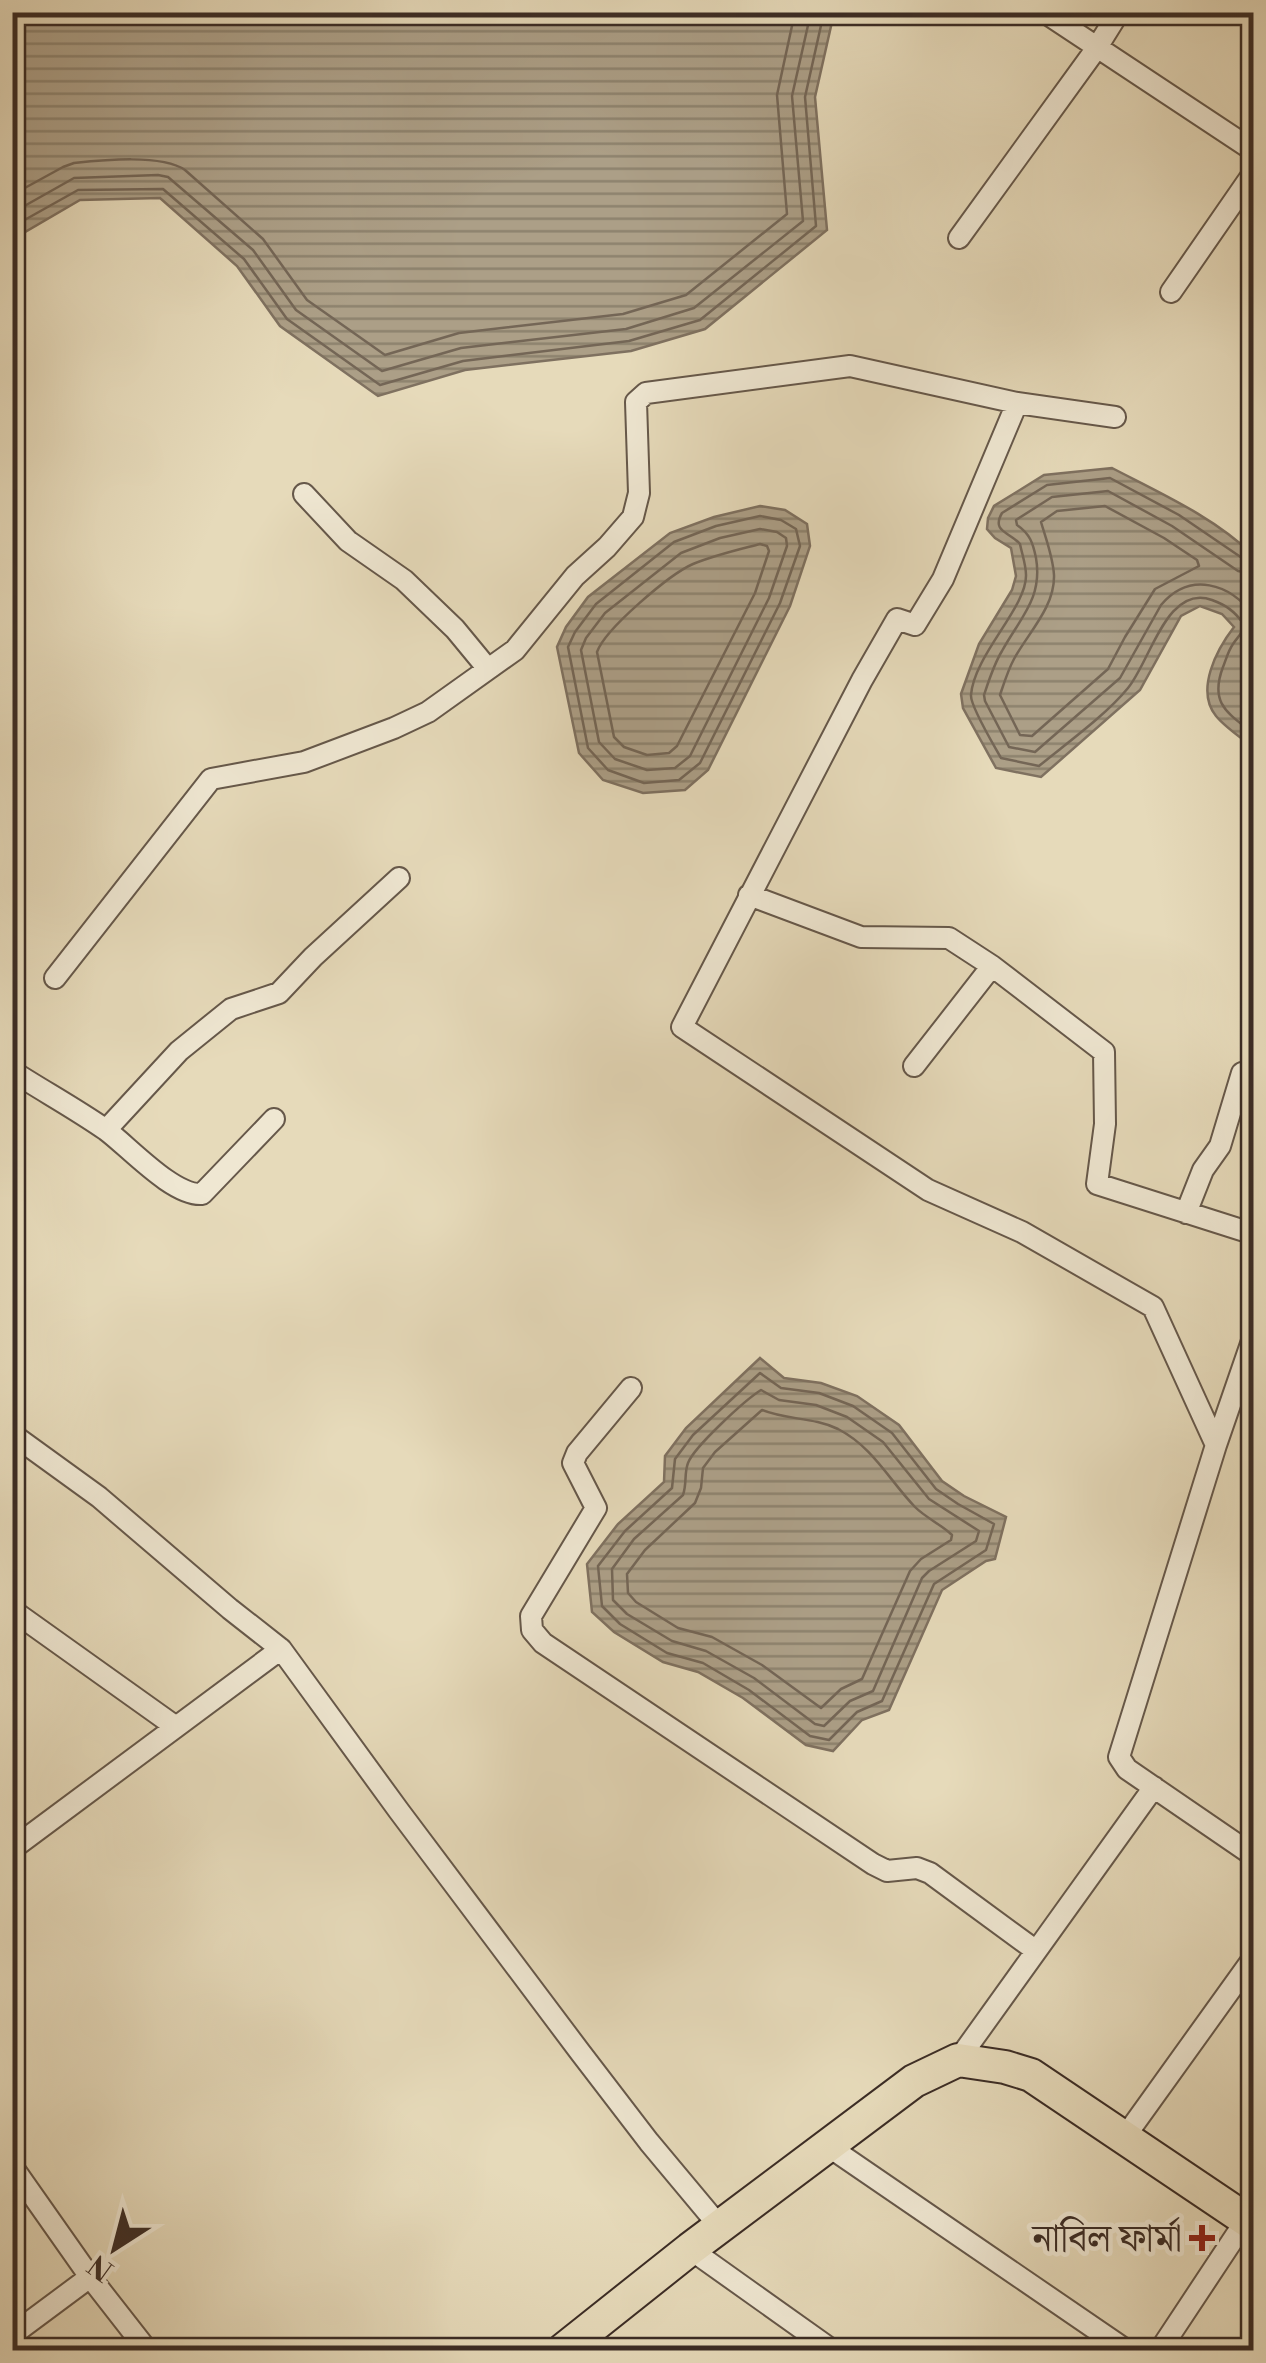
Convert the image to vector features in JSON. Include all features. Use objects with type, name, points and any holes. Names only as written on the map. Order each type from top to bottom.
[{"type":"main road","points":[[563,2350],[914,2081],[958,2060],[1031,2075],[1250,2222]]},
{"type":"street","points":[[1044,12],[1254,150]]},
{"type":"street","points":[[959,238],[1119,12]]},
{"type":"street","points":[[1171,292],[1254,172]]},
{"type":"street","points":[[55,978],[212,779],[304,762],[394,728],[428,712],[515,650],[574,576],[633,517],[639,492],[636,402],[646,393],[850,366],[1017,403],[1115,418]]},
{"type":"street","points":[[1017,403],[943,579],[915,625],[897,619],[682,1027],[928,1190],[1022,1232],[1153,1307],[1216,1445]]},
{"type":"street","points":[[304,494],[348,540],[404,580],[455,629],[488,669]]},
{"type":"street","points":[[106,1130],[179,1051],[231,1009],[280,993],[399,878]]},
{"type":"street","points":[[750,895],[861,937],[949,938],[992,966],[1104,1052],[1106,1124],[1097,1184],[1254,1234]]},
{"type":"street","points":[[914,1066],[992,966]]},
{"type":"street","points":[[12,1071],[106,1130],[152,1170],[196,1195],[202,1194],[274,1119]]},
{"type":"street","points":[[1186,1213],[1203,1170],[1220,1146],[1242,1073]]},
{"type":"street","points":[[1254,1335],[1119,1757],[1127,1768],[1254,1856]]},
{"type":"street","points":[[630,1388],[576,1452],[572,1464],[596,1508],[531,1616],[532,1630],[543,1643],[873,1864],[887,1871],[917,1868],[930,1873],[1035,1950]]},
{"type":"street","points":[[12,1434],[99,1497],[281,1648],[398,1811],[649,2142],[720,2227]]},
{"type":"street","points":[[12,1610],[176,1726]]},
{"type":"street","points":[[12,1849],[281,1648]]},
{"type":"street","points":[[958,2060],[1154,1787]]},
{"type":"street","points":[[1124,2138],[1254,1956]]},
{"type":"street","points":[[828,2146],[1126,2350]]},
{"type":"street","points":[[12,2166],[147,2350]]},
{"type":"street","points":[[1160,2350],[1250,2222]]},
{"type":"street","points":[[690,2250],[832,2350]]},
{"type":"street","points":[[12,2335],[90,2277]]},
{"type":"water","points":[[13,12],[834,13],[815,97],[827,230],[705,329],[631,351],[465,370],[378,396],[280,326],[237,266],[160,198],[80,200],[13,239]]},
{"type":"water","points":[[1112,468],[1204,517],[1253,555],[1253,747],[1224,724],[1210,706],[1211,670],[1234,627],[1222,614],[1200,606],[1181,616],[1140,690],[1041,777],[996,768],[963,708],[961,694],[979,644],[1012,590],[1016,576],[1011,548],[987,529],[988,518],[994,506],[1044,475]]},
{"type":"water","points":[[760,506],[785,510],[807,524],[810,546],[790,606],[708,770],[685,790],[643,793],[603,780],[579,753],[557,647],[566,627],[588,597],[670,533]]},
{"type":"water","points":[[760,1358],[784,1378],[821,1383],[857,1396],[899,1425],[942,1481],[1006,1517],[995,1559],[942,1590],[889,1710],[862,1720],[833,1751],[806,1745],[743,1698],[698,1672],[663,1662],[614,1632],[592,1612],[587,1564],[618,1524],[664,1482],[665,1456],[686,1428]]},
{"type":"place","name":"নাবিল ফার্মা","points":[[1202,2238]]}]
